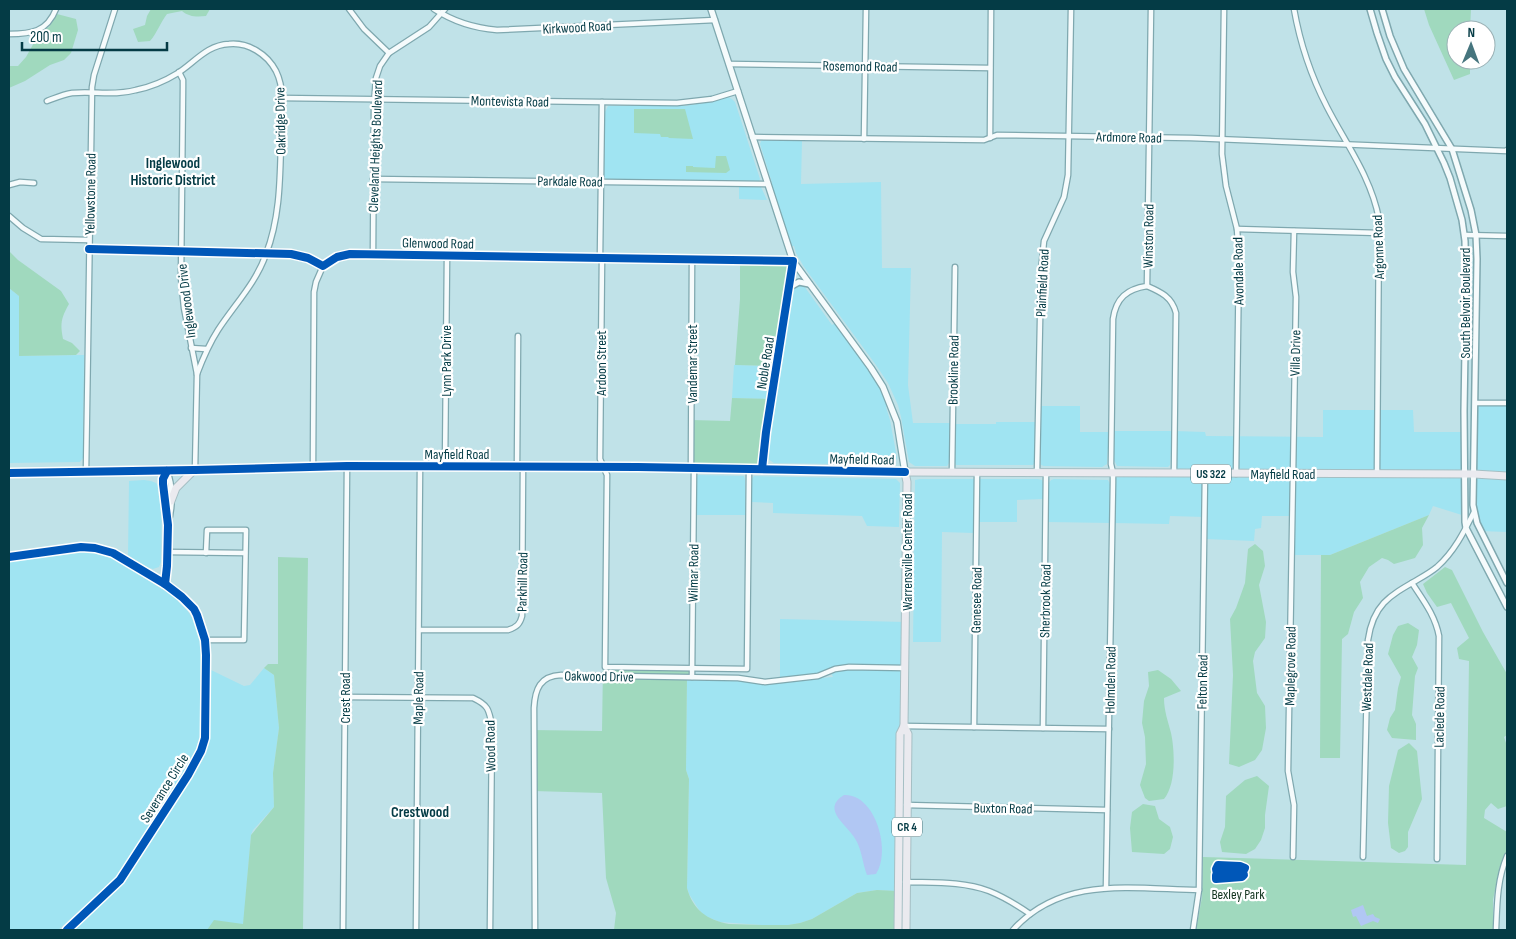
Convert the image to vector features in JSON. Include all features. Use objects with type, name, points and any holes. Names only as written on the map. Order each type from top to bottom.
[{"type":"main road","name":"Noble Road","points":[[711,9],[793,261]]},
{"type":"main road","name":"Warrensville Center Road","points":[[793,261],[871,368],[883,387],[897,422],[907,482],[904,726],[900,734],[899,805],[906,930]]},
{"type":"main road","name":"Mayfield Road","points":[[9,473],[167,471],[312,466],[420,466],[905,472],[1474,474],[1507,476]]},
{"type":"main road","points":[[171,501],[176,488],[195,470]]},
{"type":"main road","name":"Warrensville Center Road","points":[[898,930],[908,806],[908,734],[904,726]]},
{"type":"street","points":[[9,34],[27,34],[39,30],[50,21],[56,9]]},
{"type":"street","name":"Yellowstone Road","points":[[86,472],[91,94],[94,75],[115,9]]},
{"type":"street","points":[[349,9],[364,29],[389,53]]},
{"type":"street","name":"Kirkwood Road","points":[[434,9],[443,11],[469,26],[497,30],[715,20]]},
{"type":"street","points":[[864,139],[866,9]]},
{"type":"street","points":[[990,138],[991,9]]},
{"type":"street","name":"Plainfield Road","points":[[1037,473],[1042,250],[1047,232],[1064,197],[1067,185],[1071,9]]},
{"type":"street","name":"Winston Road","points":[[1113,473],[1111,455],[1114,314],[1116,305],[1122,296],[1134,289],[1147,286],[1150,9]]},
{"type":"street","name":"Avondale Road","points":[[1224,9],[1222,139],[1224,177],[1236,230],[1239,258],[1236,474]]},
{"type":"street","name":"Argonne Road","points":[[1294,9],[1304,52],[1315,82],[1372,189],[1379,219],[1377,474]]},
{"type":"street","name":"South Belvoir Boulevard","points":[[1370,9],[1377,33],[1395,77],[1438,148],[1459,207],[1464,235],[1466,288],[1464,509],[1466,528],[1507,607]]},
{"type":"street","name":"South Belvoir Boulevard","points":[[1382,9],[1390,36],[1404,69],[1452,149],[1471,210],[1476,235],[1477,258],[1474,512],[1477,523],[1507,583]]},
{"type":"street","name":"Cleveland Heights Boulevard","points":[[373,254],[374,84],[380,66],[389,53],[424,31],[443,11]]},
{"type":"street","name":"Oakridge Drive","points":[[47,101],[69,94],[119,93],[151,86],[180,72],[212,47],[229,44],[242,44],[259,52],[276,70],[281,98],[279,185],[274,227],[267,253],[252,283],[206,349],[197,374]]},
{"type":"street","name":"Rosemond Road","points":[[729,64],[990,68]]},
{"type":"street","name":"Inglewood Drive","points":[[180,72],[183,80],[180,252],[182,294],[197,374],[195,470]]},
{"type":"street","name":"Montevista Road","points":[[281,98],[687,103],[712,99],[738,91]]},
{"type":"street","name":"Ardoon Street","points":[[602,102],[600,459],[607,475],[605,667],[692,668]]},
{"type":"street","name":"Ardmore Road","points":[[752,137],[984,140],[997,135],[1149,137],[1507,151]]},
{"type":"street","name":"Parkdale Road","points":[[373,179],[767,184]]},
{"type":"street","points":[[9,185],[20,182],[34,183]]},
{"type":"street","points":[[9,216],[23,228],[41,239],[89,240]]},
{"type":"street","points":[[1236,230],[1380,233]]},
{"type":"street","name":"Villa Drive","points":[[1293,474],[1296,297],[1293,272],[1294,232]]},
{"type":"street","points":[[1464,235],[1507,236]]},
{"type":"street","points":[[89,249],[299,255],[316,261],[323,266],[318,275],[314,292],[312,466]]},
{"type":"street","name":"Glenwood Road","points":[[323,266],[342,255],[373,254],[793,261]]},
{"type":"street","name":"Lynn Park Drive","points":[[446,467],[447,256]]},
{"type":"street","name":"Vandemar Street","points":[[692,259],[693,468]]},
{"type":"street","name":"Noble Road","points":[[762,469],[793,261]]},
{"type":"street","name":"Brookline Road","points":[[952,472],[955,267]]},
{"type":"street","points":[[789,287],[799,282],[809,284]]},
{"type":"street","points":[[1147,286],[1166,295],[1176,313],[1174,473]]},
{"type":"street","points":[[518,336],[520,467]]},
{"type":"street","points":[[191,348],[206,349]]},
{"type":"street","points":[[1476,403],[1507,403]]},
{"type":"street","name":"Crest Road","points":[[343,930],[346,466]]},
{"type":"street","name":"Maple Road","points":[[416,930],[420,466]]},
{"type":"street","name":"Parkhill Road","points":[[419,630],[508,630],[518,626],[522,616],[520,467]]},
{"type":"street","name":"Wilmar Road","points":[[692,677],[693,468]]},
{"type":"street","points":[[692,668],[747,670],[748,469]]},
{"type":"street","points":[[167,471],[172,483],[168,525]]},
{"type":"street","points":[[164,584],[168,525],[163,479],[167,471]]},
{"type":"street","name":"Genesee Road","points":[[974,727],[977,472]]},
{"type":"street","name":"Sherbrook Road","points":[[1043,728],[1046,473]]},
{"type":"street","name":"Holmden Road","points":[[1106,888],[1113,473]]},
{"type":"street","name":"Felton Road","points":[[1193,930],[1199,890],[1205,474]]},
{"type":"street","name":"Maplegrove Road","points":[[1293,474],[1288,771],[1294,805],[1293,857]]},
{"type":"street","name":"Westdale Road","points":[[1363,858],[1366,677],[1369,632],[1374,618],[1383,603],[1438,567],[1451,551],[1474,512]]},
{"type":"street","points":[[205,640],[244,640],[246,530],[207,530],[206,553]]},
{"type":"street","name":"Severance Circle","points":[[9,557],[81,547],[104,549],[120,556],[182,597],[194,609],[200,621],[205,640],[205,738],[201,752],[120,880],[67,930]]},
{"type":"street","points":[[167,552],[245,553]]},
{"type":"street","name":"Laclede Road","points":[[1412,583],[1436,621],[1439,636],[1437,859]]},
{"type":"street","name":"Oakwood Drive","points":[[535,930],[534,708],[538,688],[545,680],[558,675],[738,678],[765,682],[818,676],[835,669],[849,667],[905,668]]},
{"type":"street","name":"Wood Road","points":[[345,697],[473,698],[483,703],[490,711],[492,726],[490,930]]},
{"type":"street","points":[[904,726],[1109,729]]},
{"type":"street","name":"Buxton Road","points":[[899,805],[1107,810]]},
{"type":"street","points":[[1496,930],[1499,884],[1507,856]]},
{"type":"street","points":[[903,882],[955,884],[980,888],[1004,898],[1030,914]]},
{"type":"street","points":[[1013,930],[1030,914],[1054,900],[1075,892],[1106,888],[1199,890]]},
{"type":"shaded area","points":[[728,97],[735,102],[760,179],[759,181],[607,179],[604,177],[605,112],[608,106],[685,106]]},
{"type":"shaded area","points":[[764,140],[802,141],[801,184],[881,182],[882,268],[911,268],[908,385],[913,423],[950,423],[949,463],[947,466],[915,466],[909,462],[898,405],[888,383],[804,267],[794,246],[787,246],[767,183],[772,183],[760,144]]},
{"type":"shaded area","points":[[739,187],[761,187],[767,200],[739,199]]},
{"type":"shaded area","points":[[797,284],[804,286],[832,325],[837,322],[871,368],[891,404],[886,407],[897,458],[892,465],[774,463],[768,459],[772,425],[768,424],[783,328],[787,328],[794,287]]},
{"type":"shaded area","points":[[9,288],[19,296],[19,356],[84,355],[83,458],[80,462],[9,463]]},
{"type":"shaded area","points":[[734,365],[772,366],[767,399],[732,398]]},
{"type":"shaded area","points":[[1476,403],[1507,403],[1507,532],[1480,531],[1474,512]]},
{"type":"shaded area","points":[[1041,406],[1080,406],[1080,432],[1109,432],[1107,464],[1102,467],[1041,465]]},
{"type":"shaded area","points":[[1323,410],[1413,410],[1414,432],[1465,432],[1465,516],[1433,506],[1429,515],[1330,555],[1292,555],[1292,516],[1262,516],[1261,528],[1255,529],[1254,541],[1205,539],[1205,517],[1170,516],[1169,524],[1113,523],[1113,473],[1174,473],[1175,431],[1205,432],[1206,436],[1323,437]]},
{"type":"shaded area","points":[[996,422],[1035,422],[1035,462],[1033,465],[956,465],[955,424],[996,424]]},
{"type":"shaded area","points":[[1114,431],[1172,431],[1170,465],[1168,467],[1117,466],[1114,460]]},
{"type":"shaded area","points":[[698,475],[744,476],[746,515],[697,515]]},
{"type":"shaded area","points":[[754,476],[896,479],[900,483],[899,527],[867,526],[862,516],[773,513],[773,503],[751,502],[751,480]]},
{"type":"shaded area","points":[[1038,479],[1042,480],[1043,483],[1043,499],[1017,500],[1017,522],[974,522],[974,533],[942,532],[941,642],[913,642],[915,480]]},
{"type":"shaded area","points":[[1054,479],[1108,480],[1110,484],[1110,523],[1048,522],[1049,483]]},
{"type":"shaded area","points":[[144,480],[156,483],[160,487],[162,494],[161,562],[159,567],[153,569],[128,555],[129,481]]},
{"type":"shaded area","points":[[84,552],[102,554],[116,560],[173,596],[187,610],[196,624],[202,652],[200,736],[194,757],[117,877],[58,930],[9,930],[9,562]]},
{"type":"shaded area","points":[[780,619],[906,622],[904,726],[896,786],[894,891],[877,890],[857,893],[812,919],[800,923],[762,925],[720,922],[705,916],[699,910],[687,888],[689,779],[686,770],[687,678],[742,680],[767,684],[833,677],[830,671],[822,675],[780,681]]},
{"type":"shaded area","points":[[264,668],[274,675],[279,728],[273,773],[274,807],[253,830],[251,835],[243,930],[73,930],[127,879],[203,759],[209,742],[211,670],[244,686],[250,685]]},
{"type":"shaded area","points":[[844,795],[855,797],[864,803],[878,825],[882,852],[876,874],[867,875],[857,842],[835,812],[834,806]]},
{"type":"shaded area","points":[[1363,905],[1367,916],[1373,914],[1380,919],[1378,923],[1373,921],[1361,926],[1356,916],[1353,917],[1351,910]]},
{"type":"green space","points":[[151,9],[210,9],[206,16],[193,16],[182,11],[167,14],[150,41],[138,42],[133,29],[145,25]]},
{"type":"green space","points":[[1424,9],[1471,9],[1470,20],[1446,20],[1446,62]]},
{"type":"green space","points":[[57,14],[76,19],[78,30],[71,53],[64,60],[50,65],[25,81],[9,88],[9,66],[18,66],[26,57],[40,32],[49,27]]},
{"type":"green space","points":[[1449,70],[1470,70],[1470,74],[1454,80]]},
{"type":"green space","points":[[634,109],[685,109],[693,139],[661,137],[660,134],[634,133]]},
{"type":"green space","points":[[716,156],[726,156],[730,170],[726,173],[686,172],[686,166],[715,168]]},
{"type":"green space","points":[[9,251],[18,260],[61,291],[69,304],[62,321],[63,339],[72,343],[80,351],[76,355],[19,356],[19,296],[9,288]]},
{"type":"green space","points":[[740,257],[791,258],[777,366],[735,365],[740,299]]},
{"type":"green space","points":[[732,398],[772,399],[762,469],[691,468],[691,420],[730,421]]},
{"type":"green space","points":[[1429,515],[1422,528],[1423,545],[1415,558],[1394,564],[1382,558],[1369,567],[1360,582],[1363,598],[1354,612],[1348,634],[1342,639],[1340,758],[1320,758],[1321,555],[1330,555]]},
{"type":"green space","points":[[1255,544],[1263,551],[1265,566],[1259,585],[1266,622],[1265,638],[1255,652],[1253,661],[1257,693],[1265,706],[1266,728],[1262,750],[1255,760],[1239,767],[1229,764],[1233,675],[1230,619],[1245,583],[1248,549]]},
{"type":"green space","points":[[278,557],[308,558],[303,930],[207,930],[214,920],[243,924],[251,835],[274,807],[273,773],[279,728],[274,675],[264,668],[268,664],[278,664]]},
{"type":"green space","name":"Bexley Park","points":[[1445,567],[1452,570],[1483,632],[1507,674],[1507,735],[1504,737],[1507,746],[1507,806],[1498,809],[1491,803],[1485,810],[1484,818],[1507,832],[1507,856],[1503,866],[1500,866],[1493,900],[1493,930],[1196,930],[1202,897],[1203,857],[1466,865],[1469,661],[1459,659],[1457,648],[1469,638],[1451,603],[1437,607],[1423,584]]},
{"type":"green space","points":[[1408,623],[1419,630],[1417,645],[1412,657],[1418,668],[1415,676],[1412,715],[1416,724],[1416,740],[1392,738],[1387,730],[1390,718],[1395,710],[1401,677],[1388,654],[1393,635],[1398,626]]},
{"type":"green space","points":[[603,665],[692,669],[692,677],[687,677],[686,770],[689,779],[687,888],[693,902],[702,913],[714,920],[729,924],[788,925],[812,919],[857,893],[877,890],[898,891],[898,930],[614,930],[616,913],[606,878],[602,793],[533,791],[532,730],[602,731]]},
{"type":"green space","points":[[1158,670],[1171,679],[1181,691],[1164,698],[1173,749],[1174,767],[1171,785],[1164,799],[1149,801],[1145,798],[1140,785],[1146,764],[1145,737],[1142,723],[1144,701],[1149,686],[1148,672]]},
{"type":"green space","points":[[1409,743],[1417,751],[1422,799],[1408,832],[1408,847],[1405,851],[1399,853],[1391,848],[1388,823],[1389,786],[1398,750]]},
{"type":"green space","points":[[1257,776],[1269,786],[1265,828],[1261,840],[1255,849],[1246,854],[1222,852],[1220,842],[1225,827],[1226,796],[1245,780]]},
{"type":"green space","points":[[1143,804],[1155,806],[1159,819],[1170,827],[1173,837],[1170,849],[1164,854],[1132,852],[1130,828],[1132,812]]},
{"type":"cycle path","points":[[89,249],[291,254],[308,258],[323,266],[337,257],[350,254],[793,261],[762,469]]},
{"type":"cycle path","points":[[195,470],[347,466],[638,467],[905,472]]},
{"type":"cycle path","points":[[9,473],[194,470]]},
{"type":"cycle path","points":[[165,584],[168,525],[163,479],[167,471]]},
{"type":"cycle path","points":[[9,557],[81,547],[95,548],[113,553],[165,584],[182,597],[194,609],[205,640],[205,738],[201,751],[188,775],[120,880],[67,930]]},
{"type":"cycle path","points":[[1217,874],[1216,869],[1218,865],[1245,868],[1244,870],[1232,868],[1219,871],[1221,874],[1243,872],[1244,875],[1242,877],[1216,879],[1216,875],[1220,873]]},
{"type":"district","name":"Inglewood Historic District","points":[[173,172]]},
{"type":"district","name":"Crestwood","points":[[420,812]]}]
